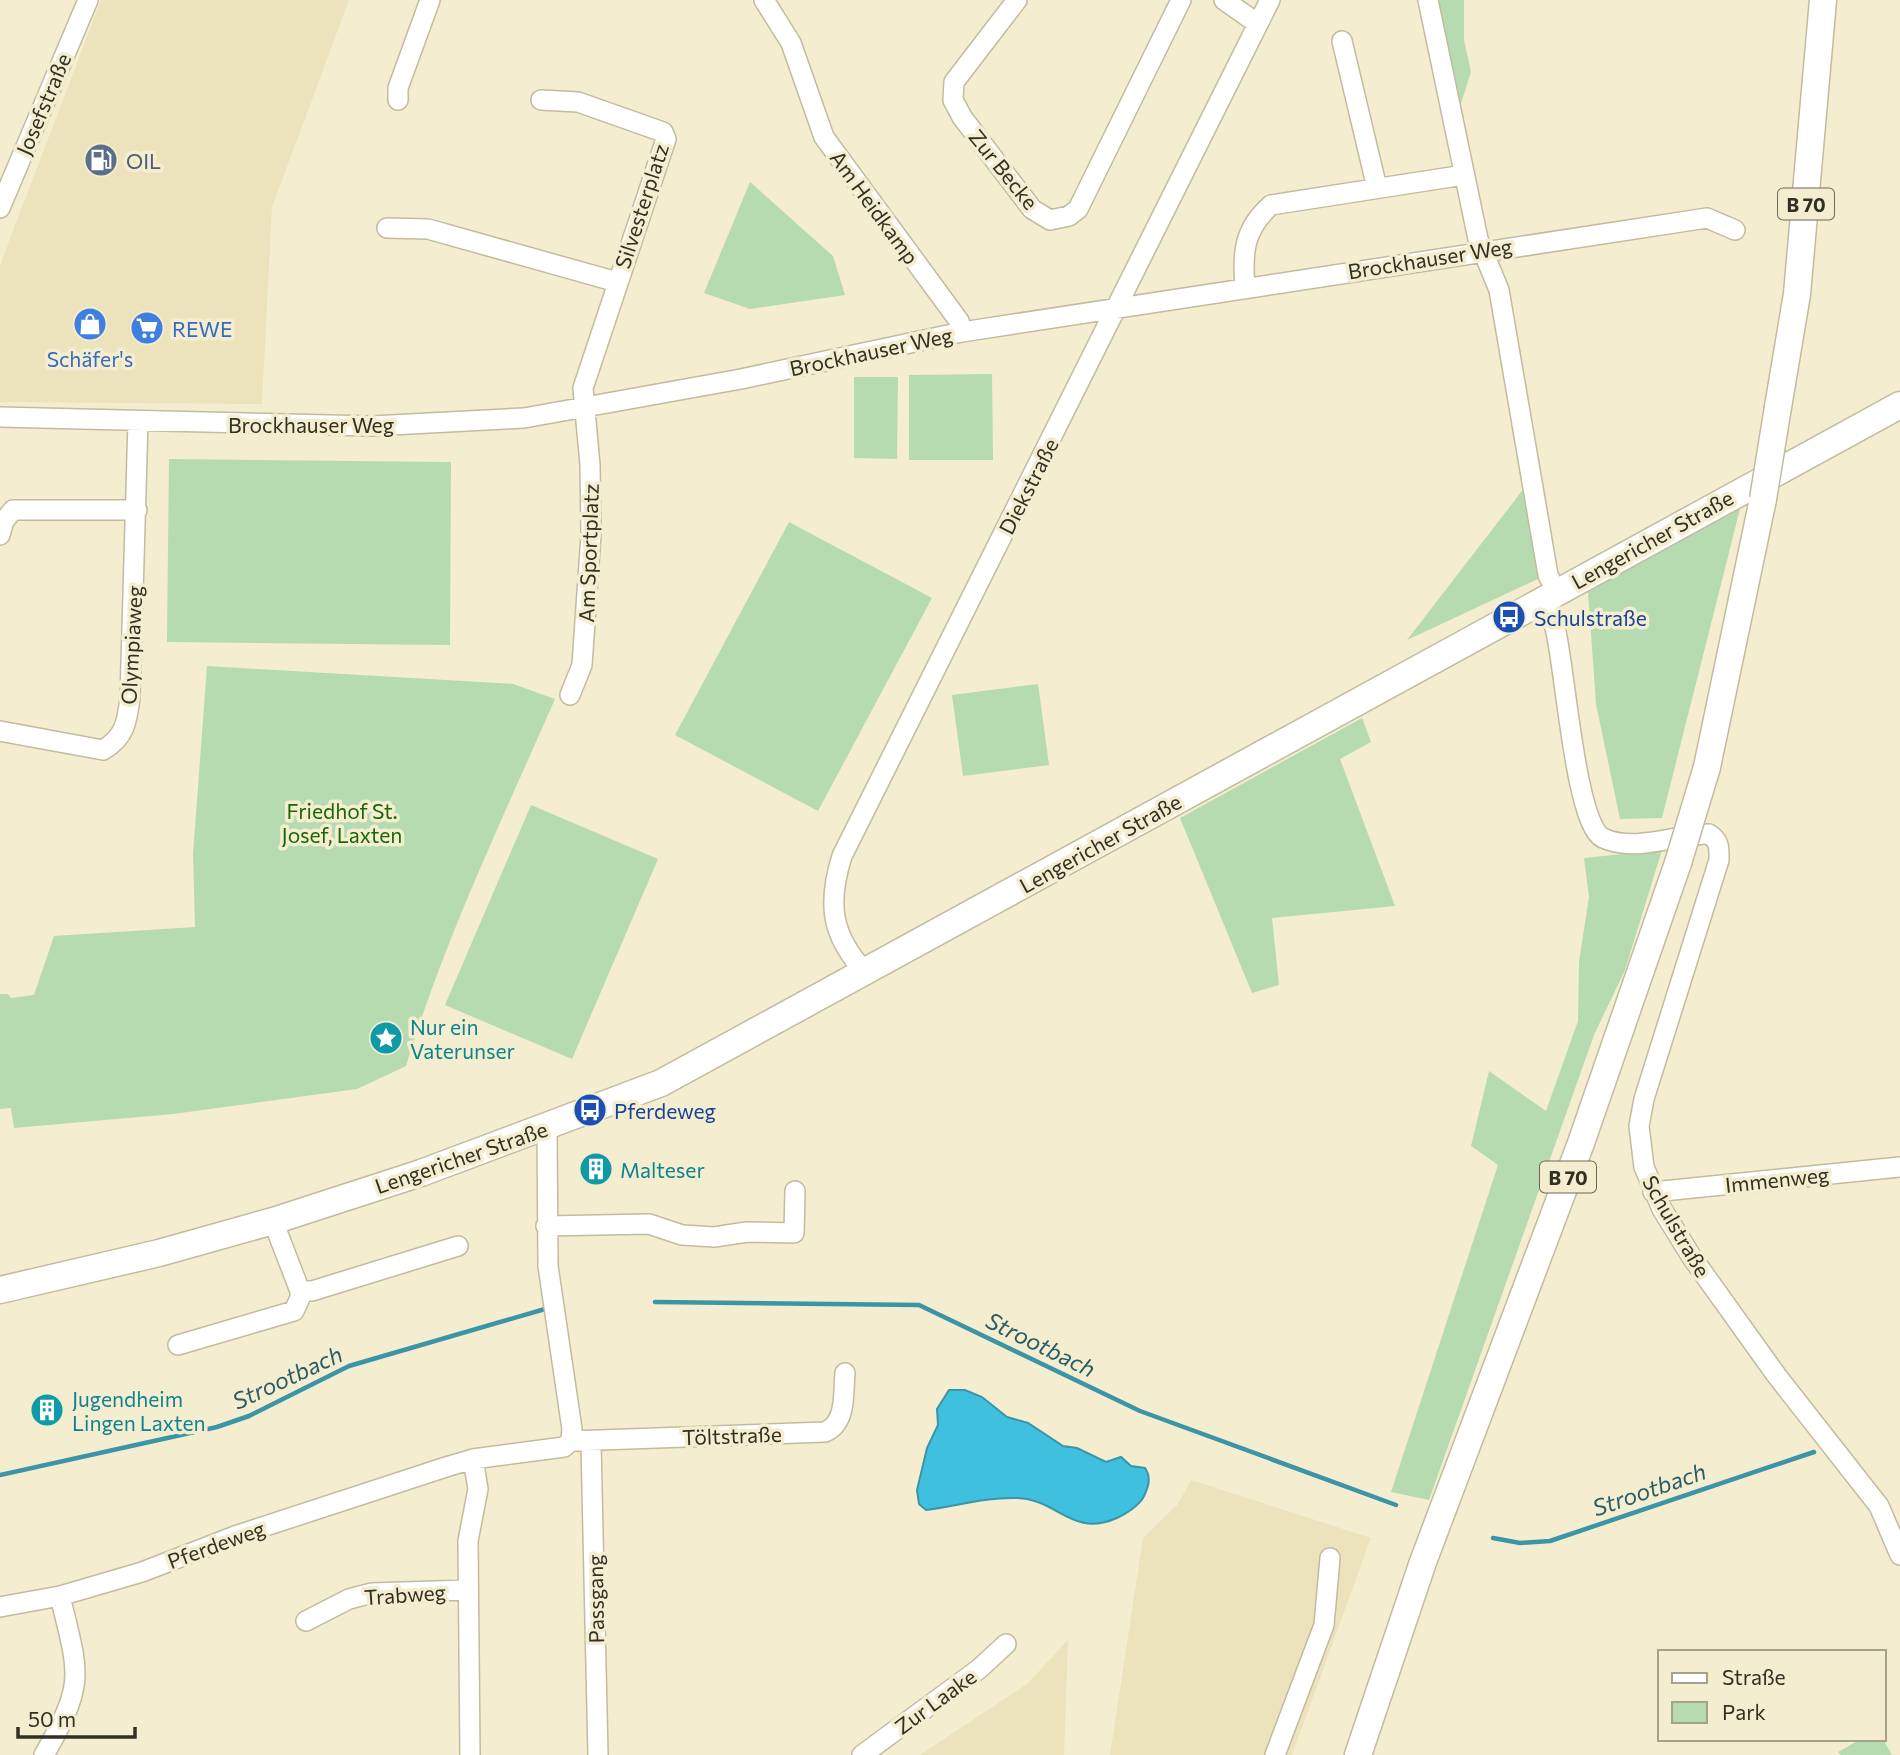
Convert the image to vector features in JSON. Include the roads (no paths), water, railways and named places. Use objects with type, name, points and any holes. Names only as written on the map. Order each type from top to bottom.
[{"type":"main road","name":"B 70","points":[[1358,1755],[1423,1562],[1581,1143],[1678,863],[1707,766],[1763,499],[1797,294],[1823,0]]},
{"type":"main road","name":"Lengericher Straße","points":[[0,1290],[159,1252],[273,1221],[547,1128],[695,1067],[1549,595],[1900,405]]},
{"type":"street","name":"Josefstraße","points":[[0,208],[88,0]]},
{"type":"street","points":[[398,100],[398,88],[430,0]]},
{"type":"street","name":"Am Heidkamp","points":[[764,0],[791,43],[824,137],[959,321],[962,332]]},
{"type":"street","name":"Zur Becke","points":[[1017,0],[954,82],[953,100],[962,117],[1032,209],[1050,220],[1069,216],[1077,209],[1181,0]]},
{"type":"street","points":[[1224,0],[1258,24]]},
{"type":"street","name":"Diekstraße","points":[[866,973],[847,953],[838,935],[834,891],[842,856],[1270,0]]},
{"type":"street","name":"Schulstraße","points":[[1428,0],[1464,175],[1483,250],[1499,290],[1583,800],[1593,831],[1602,838],[1624,842],[1709,834],[1716,838],[1719,847],[1719,860],[1696,938],[1644,1099],[1639,1126],[1644,1167],[1653,1192],[1691,1256],[1777,1376],[1879,1506],[1900,1555]]},
{"type":"street","points":[[1342,41],[1377,188]]},
{"type":"street","name":"Silvesterplatz","points":[[541,100],[578,102],[663,132],[666,139],[583,388],[586,407]]},
{"type":"street","points":[[1245,287],[1242,256],[1247,234],[1257,218],[1271,205],[1464,175]]},
{"type":"street","name":"Brockhauser Weg","points":[[0,417],[385,426],[524,418],[741,379],[962,332],[1483,250],[1707,218],[1735,230]]},
{"type":"street","name":"Silvesterplatz","points":[[387,229],[428,229],[617,282]]},
{"type":"street","name":"Am Sportplatz","points":[[570,695],[582,665],[592,535],[586,407]]},
{"type":"street","name":"Olympiaweg","points":[[0,731],[103,750],[121,736],[130,698],[138,421]]},
{"type":"street","points":[[0,535],[4,522],[13,510],[137,510]]},
{"type":"street","points":[[547,1128],[546,1226],[549,1280],[572,1429],[571,1441]]},
{"type":"street","name":"Immenweg","points":[[1653,1192],[1900,1167]]},
{"type":"street","points":[[546,1226],[649,1224],[682,1235],[714,1237],[747,1232],[794,1233],[795,1191]]},
{"type":"street","points":[[178,1345],[293,1311],[300,1298],[300,1291],[273,1221]]},
{"type":"street","points":[[300,1291],[312,1291],[458,1246]]},
{"type":"street","name":"Töltstraße","points":[[571,1441],[592,1443],[735,1433],[825,1432],[835,1428],[840,1420],[845,1373]]},
{"type":"street","name":"Pferdeweg","points":[[0,1607],[60,1596],[142,1572],[235,1536],[473,1459],[564,1447],[571,1441]]},
{"type":"street","name":"Passgang","points":[[592,1443],[598,1755]]},
{"type":"street","name":"Trabweg","points":[[470,1755],[468,1541],[478,1489],[473,1459]]},
{"type":"street","points":[[1275,1755],[1324,1625],[1330,1558]]},
{"type":"street","name":"Trabweg","points":[[306,1621],[349,1599],[372,1593],[467,1590]]},
{"type":"street","points":[[44,1755],[69,1712],[77,1682],[76,1664],[60,1596]]},
{"type":"street","name":"Zur Laake","points":[[862,1755],[979,1668],[1006,1644]]},
{"type":"street","points":[[24,1755],[32,1755]]},
{"type":"water","points":[[949,1390],[965,1390],[982,1397],[1007,1417],[1028,1423],[1063,1446],[1077,1448],[1106,1462],[1121,1457],[1131,1466],[1145,1468],[1149,1479],[1143,1498],[1124,1514],[1101,1523],[1076,1521],[1043,1504],[1017,1498],[983,1500],[926,1510],[919,1504],[917,1490],[927,1448],[938,1425],[937,1409]]},
{"type":"waterway","name":"Strootbach","points":[[655,1302],[919,1305],[1140,1411],[1396,1505]]},
{"type":"waterway","name":"Strootbach","points":[[0,1475],[217,1427],[249,1416],[349,1366],[545,1309]]},
{"type":"waterway","name":"Strootbach","points":[[1493,1538],[1520,1543],[1550,1541],[1814,1452]]},
{"type":"place","name":"OIL","points":[[101,160]]},
{"type":"place","name":"Schäfer's","points":[[90,324]]},
{"type":"place","name":"REWE","points":[[147,328]]},
{"type":"place","name":"Schulstraße","points":[[1509,617]]},
{"type":"place","name":"Nur ein Vaterunser","points":[[386,1038]]},
{"type":"place","name":"Pferdeweg","points":[[590,1110]]},
{"type":"place","name":"Malteser","points":[[596,1169]]},
{"type":"place","name":"Jugendheim Lingen Laxten","points":[[47,1410]]},
{"type":"park label","name":"Friedhof St. Josef, Laxten","points":[[342,822]]}]
